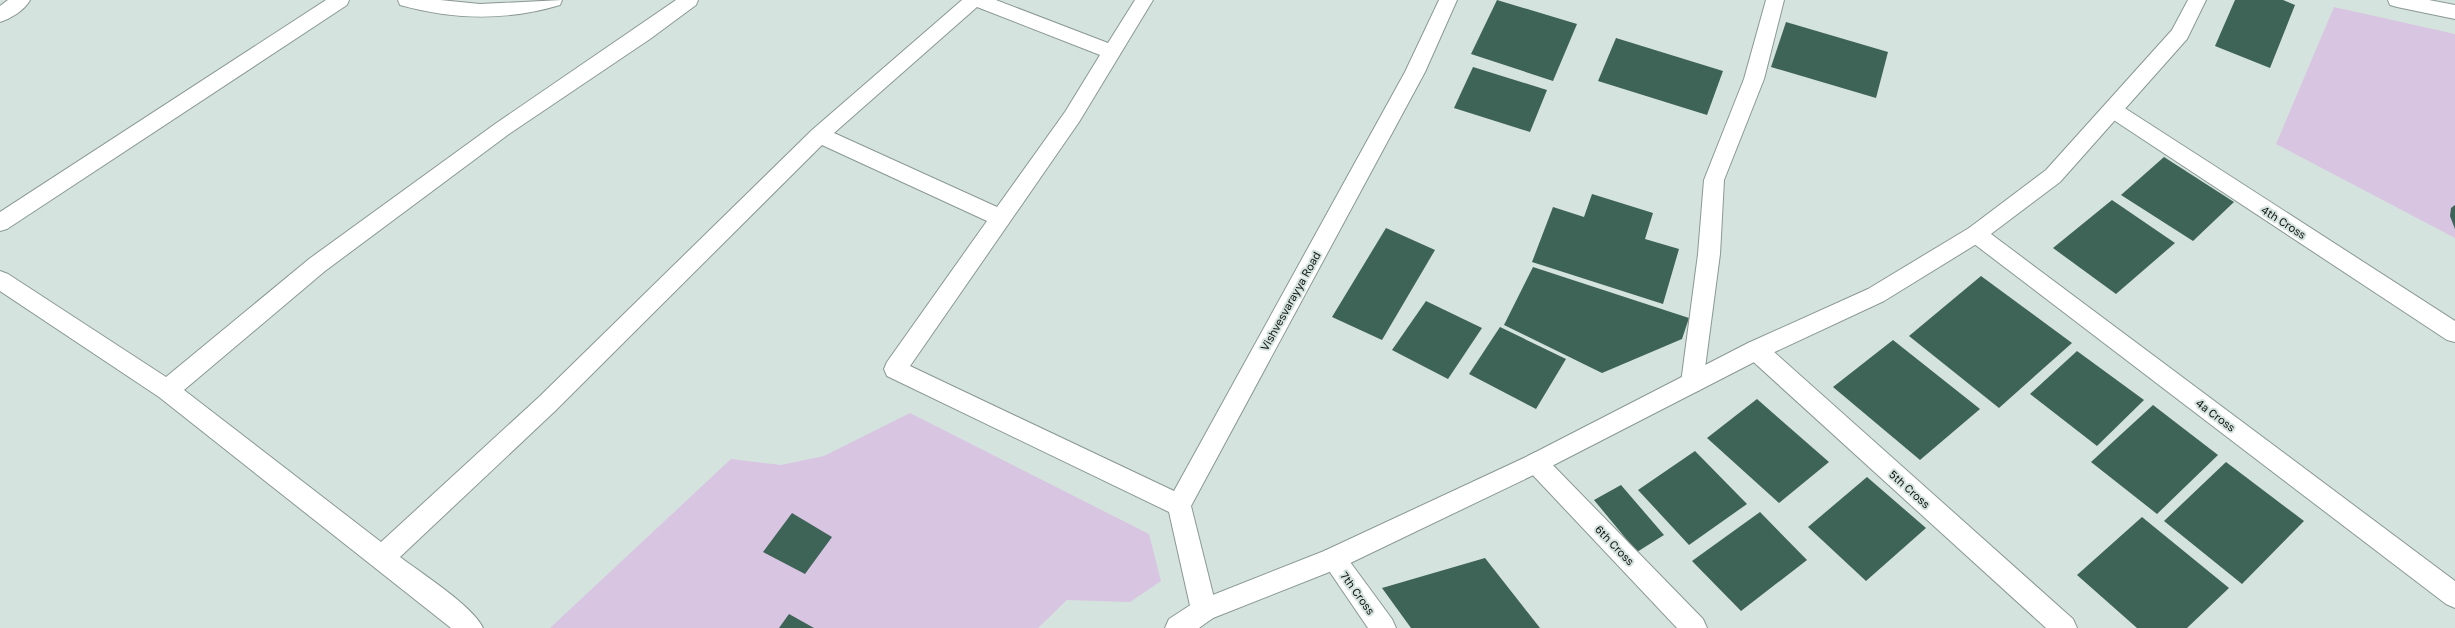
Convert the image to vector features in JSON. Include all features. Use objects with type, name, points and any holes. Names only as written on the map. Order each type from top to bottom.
[{"type":"street","points":[[0,15],[22,0]]},
{"type":"street","points":[[0,223],[340,0]]},
{"type":"street","points":[[407,0],[437,7],[490,13],[531,8],[553,0]]},
{"type":"street","points":[[167,390],[317,265],[502,129],[643,34],[688,0]]},
{"type":"street","points":[[382,558],[547,404],[819,135],[976,0],[1112,52]]},
{"type":"street","points":[[1144,0],[1072,117],[895,369],[1179,505],[1204,610]]},
{"type":"street","name":"Vishvesvarayya Road","points":[[1179,505],[1415,72],[1448,0]]},
{"type":"street","points":[[1692,383],[1709,254],[1714,180],[1754,79],[1775,0]]},
{"type":"street","points":[[1178,628],[1204,610],[1333,559],[1536,463],[1756,350],[1876,295],[1976,234],[2053,176],[2180,34],[2197,0]]},
{"type":"street","points":[[2397,0],[2455,12]]},
{"type":"street","name":"4th Cross","points":[[2113,110],[2455,333]]},
{"type":"street","points":[[819,135],[1001,218]]},
{"type":"street","name":"4a Cross","points":[[1976,234],[2455,596]]},
{"type":"street","points":[[0,280],[167,390],[470,628]]},
{"type":"street","name":"5th Cross","points":[[1756,350],[2064,628]]},
{"type":"street","name":"6th Cross","points":[[1536,463],[1694,628]]},
{"type":"street","name":"7th Cross","points":[[1333,559],[1383,628]]},
{"type":"shaded area","points":[[2334,7],[2455,34],[2455,238],[2276,144]]},
{"type":"shaded area","points":[[910,413],[1149,534],[1161,581],[1130,602],[1067,600],[1038,628],[550,628],[731,459],[781,465],[824,456]]},
{"type":"building","points":[[1497,0],[1577,24],[1553,81],[1471,54]]},
{"type":"building","points":[[2235,0],[2283,0],[2295,5],[2270,68],[2215,46]]},
{"type":"building","points":[[1786,22],[1888,52],[1876,98],[1771,67]]},
{"type":"building","points":[[1616,38],[1723,71],[1707,115],[1598,81]]},
{"type":"building","points":[[1473,67],[1547,90],[1530,132],[1454,108]]},
{"type":"building","points":[[2164,157],[2234,202],[2193,241],[2121,195]]},
{"type":"building","points":[[1592,194],[1653,213],[1645,239],[1679,249],[1663,304],[1532,262],[1553,207],[1584,217]]},
{"type":"building","points":[[2112,200],[2175,243],[2116,294],[2053,248]]},
{"type":"building","points":[[2455,205],[2455,229],[2450,216],[2451,208]]},
{"type":"building","points":[[1386,228],[1435,250],[1382,340],[1332,317]]},
{"type":"building","points":[[1533,267],[1689,318],[1682,339],[1602,373],[1504,325]]},
{"type":"building","points":[[1981,276],[2072,343],[1999,408],[1909,336]]},
{"type":"building","points":[[1426,301],[1482,328],[1448,379],[1392,350]]},
{"type":"building","points":[[1500,327],[1566,359],[1536,409],[1469,374]]},
{"type":"building","points":[[1893,340],[1980,409],[1920,460],[1833,387]]},
{"type":"building","points":[[2077,351],[2144,400],[2097,446],[2030,394]]},
{"type":"building","points":[[1757,399],[1829,462],[1779,503],[1707,438]]},
{"type":"building","points":[[2153,405],[2218,455],[2157,514],[2091,462]]},
{"type":"building","points":[[1695,451],[1747,504],[1689,545],[1638,490]]},
{"type":"building","points":[[2226,462],[2304,521],[2242,584],[2164,521]]},
{"type":"building","points":[[1867,477],[1926,528],[1866,581],[1808,527]]},
{"type":"building","points":[[1621,485],[1664,535],[1637,552],[1594,500]]},
{"type":"building","points":[[1760,512],[1807,560],[1741,611],[1692,561]]},
{"type":"building","points":[[792,513],[832,537],[805,574],[763,552]]},
{"type":"building","points":[[2142,517],[2229,588],[2187,628],[2137,628],[2077,575]]},
{"type":"building","points":[[1485,558],[1540,628],[1411,628],[1382,588]]},
{"type":"building","points":[[789,614],[814,628],[779,628]]}]
